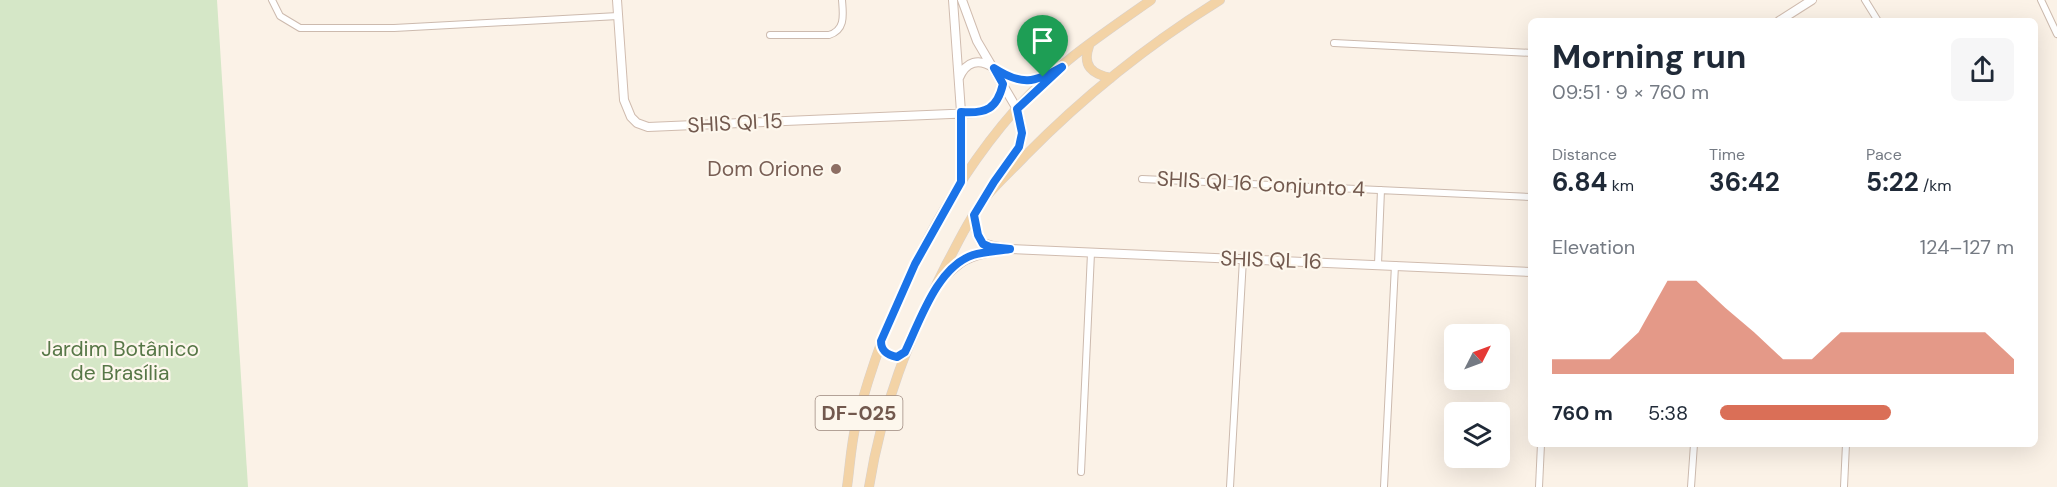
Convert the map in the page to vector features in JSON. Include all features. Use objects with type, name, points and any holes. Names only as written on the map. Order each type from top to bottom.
[{"type":"main road","name":"DF-025","points":[[847,487],[855,426],[881,341],[915,264],[961,182],[1017,109],[1090,44],[1151,0]]},
{"type":"main road","name":"DF-025","points":[[869,487],[887,402],[905,352],[936,286],[983,200],[1066,115],[1184,22],[1220,0]]},
{"type":"main road","points":[[1090,44],[1086,54],[1088,64],[1098,75],[1111,78]]},
{"type":"main road","points":[[994,68],[1008,76],[1025,81],[1043,77],[1062,67]]},
{"type":"main road","points":[[983,200],[1019,147],[1022,133],[1017,109]]},
{"type":"main road","points":[[881,341],[883,349],[892,356],[897,357],[905,352]]},
{"type":"street","points":[[272,0],[280,16],[300,28],[394,28],[618,16]]},
{"type":"street","name":"SHIS QI 15","points":[[617,0],[624,100],[631,117],[642,125],[657,127],[961,112]]},
{"type":"street","points":[[770,35],[834,33],[843,23],[842,0]]},
{"type":"street","points":[[953,0],[961,112],[961,182]]},
{"type":"street","points":[[962,0],[974,34],[1017,109]]},
{"type":"street","points":[[1784,18],[1812,0]]},
{"type":"street","points":[[1865,0],[1876,18]]},
{"type":"street","points":[[2041,0],[2057,34]]},
{"type":"street","points":[[1334,43],[1528,53]]},
{"type":"street","points":[[958,81],[962,70],[973,62],[987,63],[994,68]]},
{"type":"street","points":[[961,112],[980,112],[991,108],[1000,97],[1003,84]]},
{"type":"street","name":"SHIS QI 16 Conjunto 4","points":[[1142,178],[1528,196]]},
{"type":"street","points":[[1378,264],[1381,190]]},
{"type":"street","name":"SHIS QL 16","points":[[974,215],[978,235],[983,244],[990,247],[1528,272]]},
{"type":"street","name":"SHIS QL 16","points":[[936,286],[956,265],[969,256],[1010,249]]},
{"type":"street","points":[[1081,472],[1091,253]]},
{"type":"street","points":[[1230,487],[1243,259]]},
{"type":"street","points":[[1384,487],[1395,265]]},
{"type":"street","points":[[1539,487],[1541,447]]},
{"type":"street","points":[[1691,487],[1694,447]]},
{"type":"street","points":[[1844,487],[1846,447]]},
{"type":"green space","name":"Jardim Botânico de Brasília","points":[[0,0],[217,0],[248,487],[0,487]]},
{"type":"place","name":"Dom Orione","points":[[836,169]]},
{"type":"route","points":[[1062,67],[1017,109],[1022,133],[1019,147],[974,215],[978,235],[983,244],[1010,249],[969,256],[956,265],[936,286],[905,352],[897,357],[886,353],[881,341],[915,264],[961,182],[961,112],[980,112],[991,108],[997,102],[1003,84],[994,68],[1017,80],[1034,81],[1043,77],[1062,67]]}]
